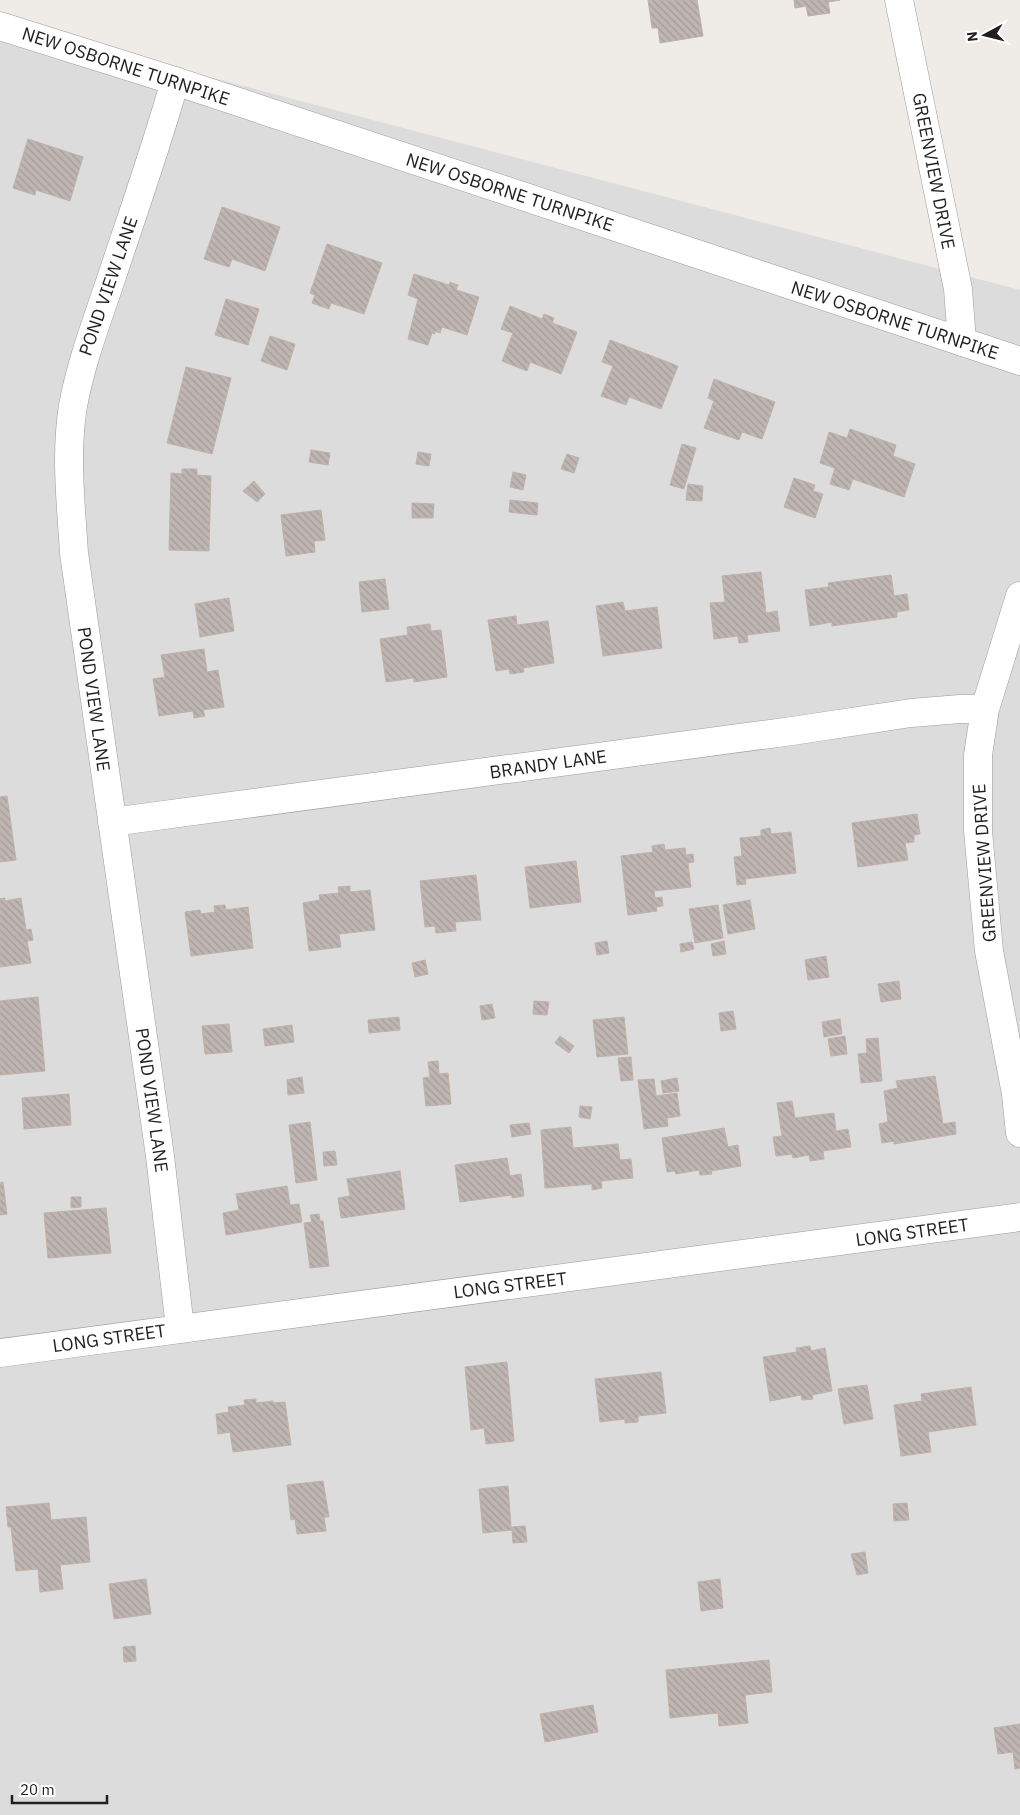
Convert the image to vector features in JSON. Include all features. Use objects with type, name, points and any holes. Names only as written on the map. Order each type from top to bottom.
[{"type":"street","name":"GREENVIEW DRIVE","points":[[899,0],[958,289],[962,342]]},
{"type":"street","name":"NEW OSBORNE TURNPIKE","points":[[0,26],[175,81],[1020,361]]},
{"type":"street","name":"POND VIEW LANE","points":[[175,81],[162,128],[82,362],[73,407],[70,437],[70,492],[74,554],[160,1156],[180,1328]]},
{"type":"street","name":"GREENVIEW DRIVE","points":[[1020,596],[985,709],[978,755],[978,831],[989,951],[1016,1094],[1020,1133]]},
{"type":"street","name":"BRANDY LANE","points":[[112,822],[772,734],[911,713],[985,709]]},
{"type":"street","name":"LONG STREET","points":[[0,1353],[1020,1217]]},
{"type":"shaded area","points":[[0,22],[1020,290],[1020,1815],[0,1815]]},
{"type":"building","points":[[648,0],[697,0],[703,36],[660,43],[658,28],[652,28]]},
{"type":"building","points":[[794,0],[840,0],[828,2],[830,13],[808,16],[806,6],[795,8]]},
{"type":"building","points":[[28,139],[83,157],[70,201],[36,190],[35,195],[13,188]]},
{"type":"building","points":[[222,207],[280,227],[265,271],[232,259],[229,267],[204,259]]},
{"type":"building","points":[[327,244],[382,263],[364,314],[331,303],[329,309],[312,303],[315,295],[310,293]]},
{"type":"building","points":[[414,274],[449,285],[450,282],[458,285],[456,290],[479,297],[467,335],[442,327],[440,333],[435,331],[435,334],[432,333],[428,345],[408,339],[418,299],[408,295]]},
{"type":"building","points":[[226,299],[259,309],[248,345],[215,335]]},
{"type":"building","points":[[510,306],[542,319],[544,314],[554,318],[552,323],[577,332],[561,374],[530,362],[527,371],[502,361],[513,333],[501,329]]},
{"type":"building","points":[[270,336],[295,344],[287,370],[261,361]]},
{"type":"building","points":[[610,340],[678,366],[661,409],[629,397],[626,405],[601,396],[613,366],[602,362]]},
{"type":"building","points":[[186,367],[231,378],[212,454],[167,443]]},
{"type":"building","points":[[714,379],[775,402],[762,439],[742,432],[739,440],[704,428],[714,401],[708,398]]},
{"type":"building","points":[[850,429],[896,445],[893,456],[915,464],[904,497],[853,479],[849,490],[830,484],[835,468],[820,463],[829,432],[847,438]]},
{"type":"building","points":[[682,444],[696,448],[684,489],[670,485]]},
{"type":"building","points":[[311,450],[330,453],[328,465],[309,462]]},
{"type":"building","points":[[418,452],[431,454],[429,466],[416,464]]},
{"type":"building","points":[[567,454],[579,458],[574,473],[561,469]]},
{"type":"building","points":[[182,469],[197,469],[197,475],[211,476],[209,551],[169,550],[171,473],[182,474]]},
{"type":"building","points":[[513,472],[526,475],[523,490],[510,487]]},
{"type":"building","points":[[794,478],[815,485],[813,491],[823,494],[815,518],[784,507]]},
{"type":"building","points":[[254,481],[265,494],[257,502],[243,491]]},
{"type":"building","points":[[688,484],[703,486],[702,501],[686,500]]},
{"type":"building","points":[[510,500],[538,503],[537,515],[509,512]]},
{"type":"building","points":[[412,503],[434,504],[433,518],[412,518]]},
{"type":"building","points":[[321,510],[325,540],[314,541],[315,552],[286,556],[281,515]]},
{"type":"building","points":[[761,572],[766,613],[777,611],[780,631],[747,635],[748,642],[739,643],[738,636],[714,639],[710,603],[725,602],[722,576]]},
{"type":"building","points":[[891,575],[894,596],[907,594],[909,610],[897,612],[897,617],[832,626],[832,622],[810,626],[805,590],[829,587],[828,583]]},
{"type":"building","points":[[385,579],[389,609],[362,612],[359,582]]},
{"type":"building","points":[[229,598],[234,631],[200,637],[195,604]]},
{"type":"building","points":[[623,602],[625,611],[657,607],[662,648],[603,656],[596,606]]},
{"type":"building","points":[[516,616],[517,625],[548,621],[554,663],[523,668],[524,672],[510,674],[509,669],[496,671],[488,620]]},
{"type":"building","points":[[430,624],[431,631],[441,630],[447,677],[414,682],[414,678],[386,682],[380,639],[408,635],[407,627]]},
{"type":"building","points":[[204,649],[207,672],[218,670],[224,707],[203,710],[205,716],[194,718],[193,711],[159,716],[153,679],[165,677],[161,655]]},
{"type":"building","points":[[7,796],[16,860],[0,862],[0,797]]},
{"type":"building","points":[[917,814],[920,834],[914,835],[914,842],[905,843],[908,860],[858,867],[852,823]]},
{"type":"building","points":[[770,828],[771,834],[791,832],[796,873],[745,879],[746,884],[737,885],[734,857],[742,856],[740,838],[761,836],[761,830]]},
{"type":"building","points":[[664,844],[665,850],[685,848],[686,855],[693,854],[694,862],[688,863],[691,887],[654,891],[655,898],[662,897],[663,906],[656,907],[657,911],[628,915],[621,856],[653,852],[652,846]]},
{"type":"building","points":[[576,861],[581,902],[530,908],[525,867]]},
{"type":"building","points":[[476,875],[481,920],[455,922],[456,931],[436,933],[435,926],[425,927],[420,881]]},
{"type":"building","points":[[350,886],[350,892],[370,890],[375,930],[339,934],[341,947],[309,951],[303,903],[320,900],[319,895],[339,893],[338,887]]},
{"type":"building","points":[[5,898],[5,901],[21,898],[26,930],[31,929],[33,940],[27,941],[31,963],[0,967],[0,899]]},
{"type":"building","points":[[750,900],[755,929],[728,934],[723,905]]},
{"type":"building","points":[[225,905],[226,910],[248,907],[253,948],[191,956],[185,912],[200,910],[201,914],[215,912],[214,906]]},
{"type":"building","points":[[718,905],[723,938],[695,943],[689,909]]},
{"type":"building","points":[[607,941],[609,953],[597,955],[595,943]]},
{"type":"building","points":[[724,941],[726,954],[713,956],[711,944]]},
{"type":"building","points":[[692,942],[694,949],[681,952],[680,944]]},
{"type":"building","points":[[826,956],[829,977],[808,980],[805,960]]},
{"type":"building","points":[[425,960],[428,974],[415,977],[412,963]]},
{"type":"building","points":[[899,981],[901,999],[881,1002],[878,984]]},
{"type":"building","points":[[38,997],[45,1071],[0,1075],[0,1001]]},
{"type":"building","points":[[534,1001],[549,1002],[547,1015],[533,1014]]},
{"type":"building","points":[[492,1004],[495,1018],[482,1020],[480,1006]]},
{"type":"building","points":[[733,1011],[736,1029],[721,1031],[719,1013]]},
{"type":"building","points":[[399,1017],[400,1030],[369,1033],[368,1020]]},
{"type":"building","points":[[624,1017],[628,1054],[597,1057],[593,1020]]},
{"type":"building","points":[[840,1019],[842,1034],[824,1037],[822,1022]]},
{"type":"building","points":[[229,1024],[232,1052],[205,1054],[202,1026]]},
{"type":"building","points":[[292,1025],[294,1042],[265,1046],[263,1029]]},
{"type":"building","points":[[560,1036],[574,1046],[569,1053],[555,1043]]},
{"type":"building","points":[[845,1036],[847,1054],[831,1056],[828,1039]]},
{"type":"building","points":[[878,1038],[882,1081],[861,1083],[858,1054],[867,1053],[866,1039]]},
{"type":"building","points":[[631,1057],[633,1080],[621,1081],[618,1058]]},
{"type":"building","points":[[438,1061],[439,1074],[448,1073],[451,1104],[426,1106],[423,1078],[430,1077],[428,1062]]},
{"type":"building","points":[[935,1076],[943,1124],[955,1122],[956,1134],[894,1144],[894,1141],[882,1143],[879,1124],[888,1122],[884,1091],[898,1088],[896,1081]]},
{"type":"building","points":[[302,1077],[304,1093],[288,1095],[287,1080]]},
{"type":"building","points":[[677,1078],[679,1091],[663,1093],[661,1081]]},
{"type":"building","points":[[654,1079],[656,1096],[677,1093],[680,1116],[667,1118],[668,1126],[644,1129],[638,1080]]},
{"type":"building","points":[[69,1094],[71,1125],[24,1129],[22,1098]]},
{"type":"building","points":[[792,1101],[795,1118],[834,1113],[836,1131],[848,1129],[851,1147],[823,1151],[824,1159],[810,1161],[809,1155],[793,1158],[792,1154],[776,1156],[773,1137],[782,1136],[777,1103]]},
{"type":"building","points":[[580,1106],[592,1107],[590,1119],[579,1117]]},
{"type":"building","points":[[310,1122],[317,1180],[296,1183],[289,1125]]},
{"type":"building","points":[[529,1123],[531,1134],[512,1137],[510,1125]]},
{"type":"building","points":[[571,1127],[573,1148],[618,1144],[620,1160],[631,1159],[633,1178],[601,1181],[602,1188],[592,1190],[592,1184],[545,1188],[541,1130]]},
{"type":"building","points":[[724,1128],[728,1147],[738,1145],[741,1166],[711,1171],[712,1174],[700,1175],[699,1170],[676,1174],[675,1171],[667,1172],[662,1138]]},
{"type":"building","points":[[335,1151],[337,1165],[324,1166],[323,1152]]},
{"type":"building","points":[[507,1158],[510,1176],[521,1174],[524,1196],[512,1198],[512,1195],[460,1202],[455,1165]]},
{"type":"building","points":[[400,1171],[405,1209],[341,1218],[338,1198],[350,1196],[347,1179]]},
{"type":"building","points":[[3,1182],[7,1214],[0,1215],[0,1183]]},
{"type":"building","points":[[287,1186],[290,1205],[299,1204],[302,1222],[226,1235],[223,1213],[239,1210],[236,1194]]},
{"type":"building","points":[[71,1197],[81,1197],[81,1207],[71,1208]]},
{"type":"building","points":[[106,1208],[111,1253],[48,1258],[44,1213]]},
{"type":"building","points":[[319,1214],[320,1221],[323,1221],[329,1266],[310,1268],[304,1223],[312,1222],[310,1215]]},
{"type":"building","points":[[810,1346],[811,1351],[825,1348],[832,1391],[812,1395],[813,1399],[802,1400],[801,1395],[770,1401],[763,1357],[797,1352],[796,1348]]},
{"type":"building","points":[[507,1362],[514,1441],[486,1444],[484,1428],[471,1430],[465,1367]]},
{"type":"building","points":[[661,1372],[666,1413],[638,1416],[638,1422],[625,1423],[625,1419],[600,1422],[595,1379]]},
{"type":"building","points":[[867,1385],[873,1419],[844,1424],[838,1389]]},
{"type":"building","points":[[971,1387],[976,1425],[928,1432],[931,1452],[901,1456],[894,1405],[922,1401],[921,1394]]},
{"type":"building","points":[[256,1399],[256,1403],[285,1402],[291,1445],[233,1452],[230,1432],[218,1434],[216,1414],[229,1412],[228,1407],[245,1405],[244,1400]]},
{"type":"building","points":[[323,1481],[329,1517],[324,1517],[326,1531],[297,1534],[295,1519],[291,1520],[287,1485]]},
{"type":"building","points":[[508,1486],[511,1527],[525,1526],[527,1542],[513,1543],[512,1530],[483,1533],[479,1489]]},
{"type":"building","points":[[49,1503],[51,1520],[86,1517],[90,1562],[60,1565],[63,1589],[40,1592],[38,1569],[16,1571],[11,1527],[8,1527],[6,1507]]},
{"type":"building","points":[[907,1503],[909,1520],[894,1521],[893,1504]]},
{"type":"building","points":[[865,1552],[868,1573],[857,1575],[851,1554]]},
{"type":"building","points":[[146,1579],[151,1614],[114,1619],[109,1584]]},
{"type":"building","points":[[720,1579],[723,1608],[701,1611],[698,1582]]},
{"type":"building","points":[[135,1646],[136,1661],[124,1662],[123,1647]]},
{"type":"building","points":[[769,1660],[772,1692],[745,1695],[748,1723],[719,1726],[718,1713],[670,1718],[666,1670]]},
{"type":"building","points":[[593,1705],[598,1732],[545,1742],[540,1714]]},
{"type":"building","points":[[1020,1724],[1020,1768],[1015,1769],[1013,1752],[998,1754],[994,1728]]}]
